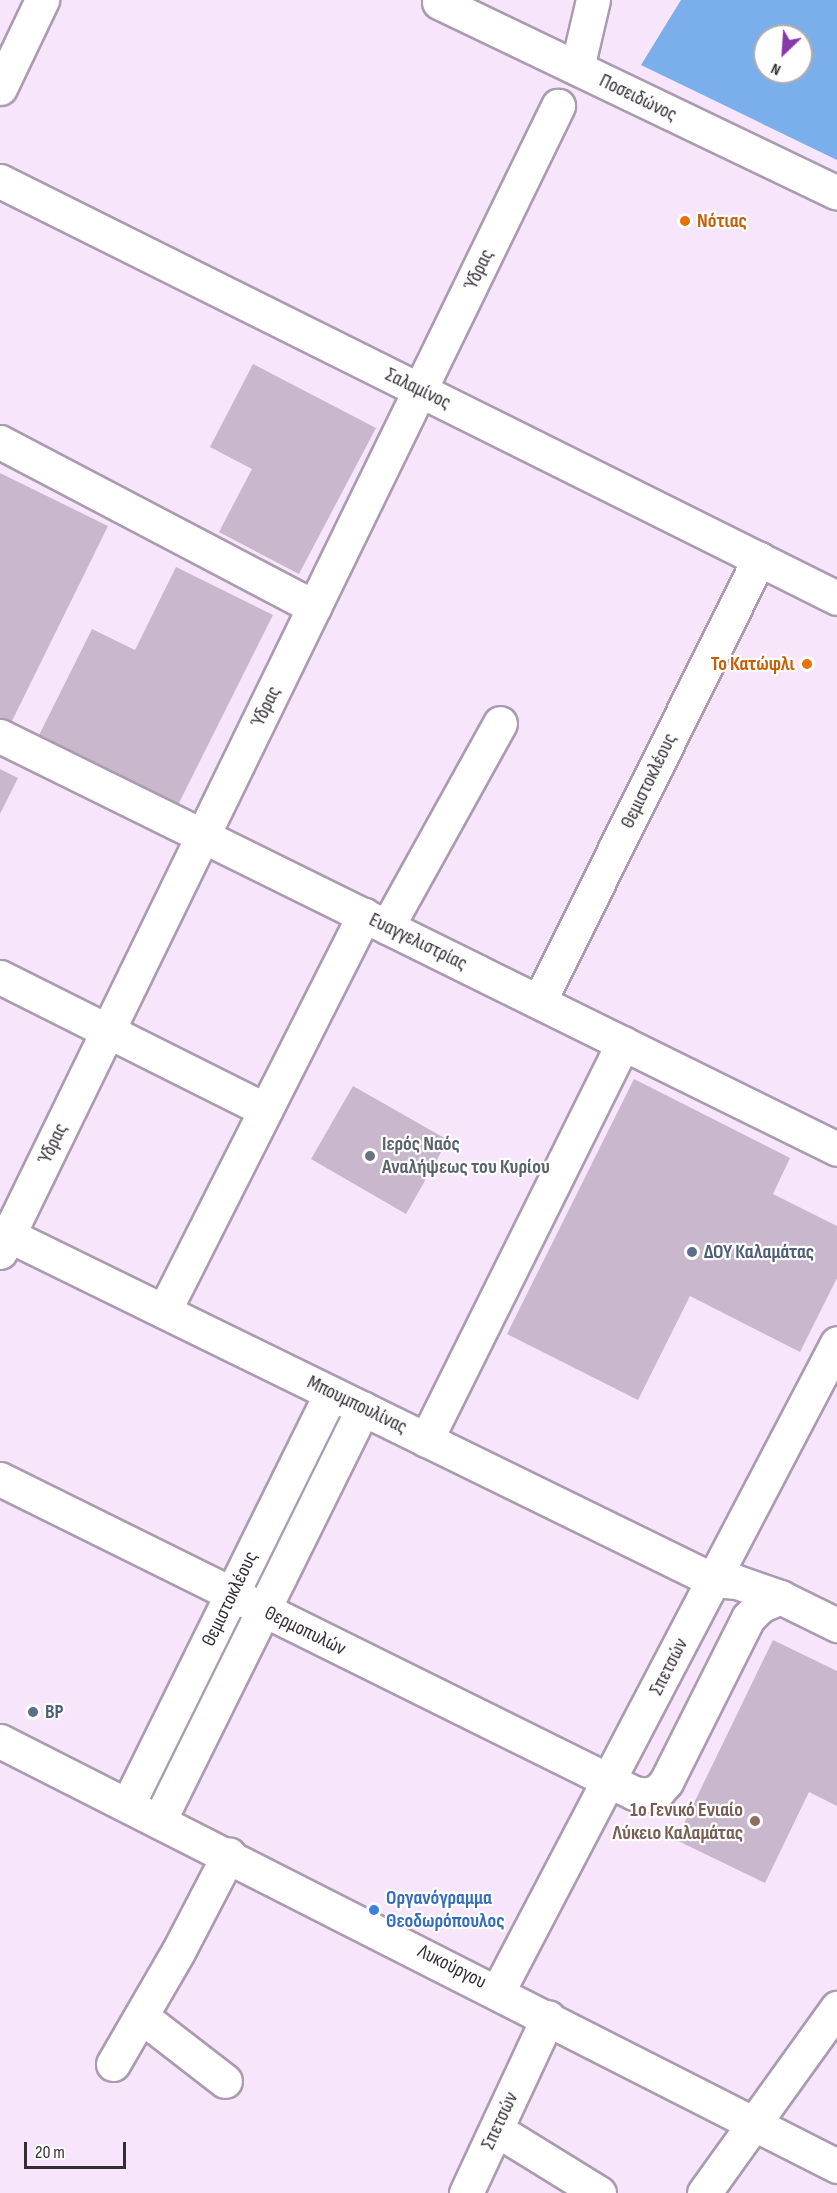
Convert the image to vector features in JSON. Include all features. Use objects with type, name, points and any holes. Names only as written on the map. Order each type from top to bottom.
[{"type":"street","points":[[0,88],[42,0]]},
{"type":"street","points":[[577,68],[593,0]]},
{"type":"street","name":"Ποσειδώνος","points":[[439,2],[837,193]]},
{"type":"street","name":"Ύδρας","points":[[3,1240],[203,836],[558,106]]},
{"type":"street","name":"Σαλαμίνος","points":[[0,181],[837,598]]},
{"type":"street","points":[[0,442],[314,607]]},
{"type":"street","name":"Θεμιστοκλέους","points":[[539,1002],[759,559]]},
{"type":"street","points":[[164,1311],[266,1110],[376,921],[500,723]]},
{"type":"street","name":"Ευαγγελιστρίας","points":[[0,736],[837,1149]]},
{"type":"street","points":[[0,977],[266,1110]]},
{"type":"street","points":[[426,1440],[623,1043]]},
{"type":"street","name":"Μπουμπουλίνας","points":[[3,1240],[164,1311],[713,1580],[737,1582],[780,1597],[837,1625]]},
{"type":"street","name":"Σπετσών","points":[[498,1991],[610,1783],[837,1343]]},
{"type":"street","name":"Θεμιστοκλέους","points":[[128,1804],[331,1393]]},
{"type":"street","name":"Θεμιστοκλέους","points":[[160,1819],[363,1409]]},
{"type":"street","name":"Θερμοπυλών","points":[[0,1479],[610,1783],[646,1796],[658,1791],[666,1782],[748,1618],[760,1606],[780,1597]]},
{"type":"street","name":"Λυκούργου","points":[[0,1741],[229,1854],[837,2166]]},
{"type":"street","points":[[113,2064],[229,1854]]},
{"type":"street","points":[[704,2193],[837,2008]]},
{"type":"street","points":[[141,2016],[225,2080]]},
{"type":"street","name":"Σπετσών","points":[[466,2193],[548,2017]]},
{"type":"street","points":[[497,2130],[599,2193]]},
{"type":"water","points":[[681,0],[837,0],[837,160],[641,65]]},
{"type":"building","points":[[253,364],[376,428],[299,574],[219,532],[252,469],[210,447]]},
{"type":"building","points":[[0,473],[108,526],[10,725],[0,720]]},
{"type":"building","points":[[176,567],[273,615],[177,807],[38,737],[92,629],[135,650]]},
{"type":"building","points":[[0,769],[18,778],[0,814]]},
{"type":"building","name":"ΔΟΥ Καλαμάτας","points":[[634,1079],[790,1158],[773,1194],[837,1226],[837,1278],[800,1352],[690,1296],[638,1400],[507,1334]]},
{"type":"building","points":[[353,1086],[448,1140],[406,1214],[311,1159]]},
{"type":"building","name":"1ο Γενικό Ενιαίο Λύκειο Καλαμάτας","points":[[773,1640],[837,1671],[837,1806],[809,1792],[765,1883],[676,1840]]},
{"type":"place","name":"Νότιας","points":[[685,221]]},
{"type":"place","name":"Το Κατώφλι","points":[[807,664]]},
{"type":"place","name":"Ιερός Ναός Αναλήψεως του Κυρίου","points":[[370,1156]]},
{"type":"place","name":"ΔΟΥ Καλαμάτας","points":[[692,1252]]},
{"type":"place","name":"BP","points":[[33,1712]]},
{"type":"place","name":"1ο Γενικό Ενιαίο Λύκειο Καλαμάτας","points":[[755,1821]]},
{"type":"place","name":"Οργανόγραμμα Θεοδωρόπουλος","points":[[374,1910]]}]
